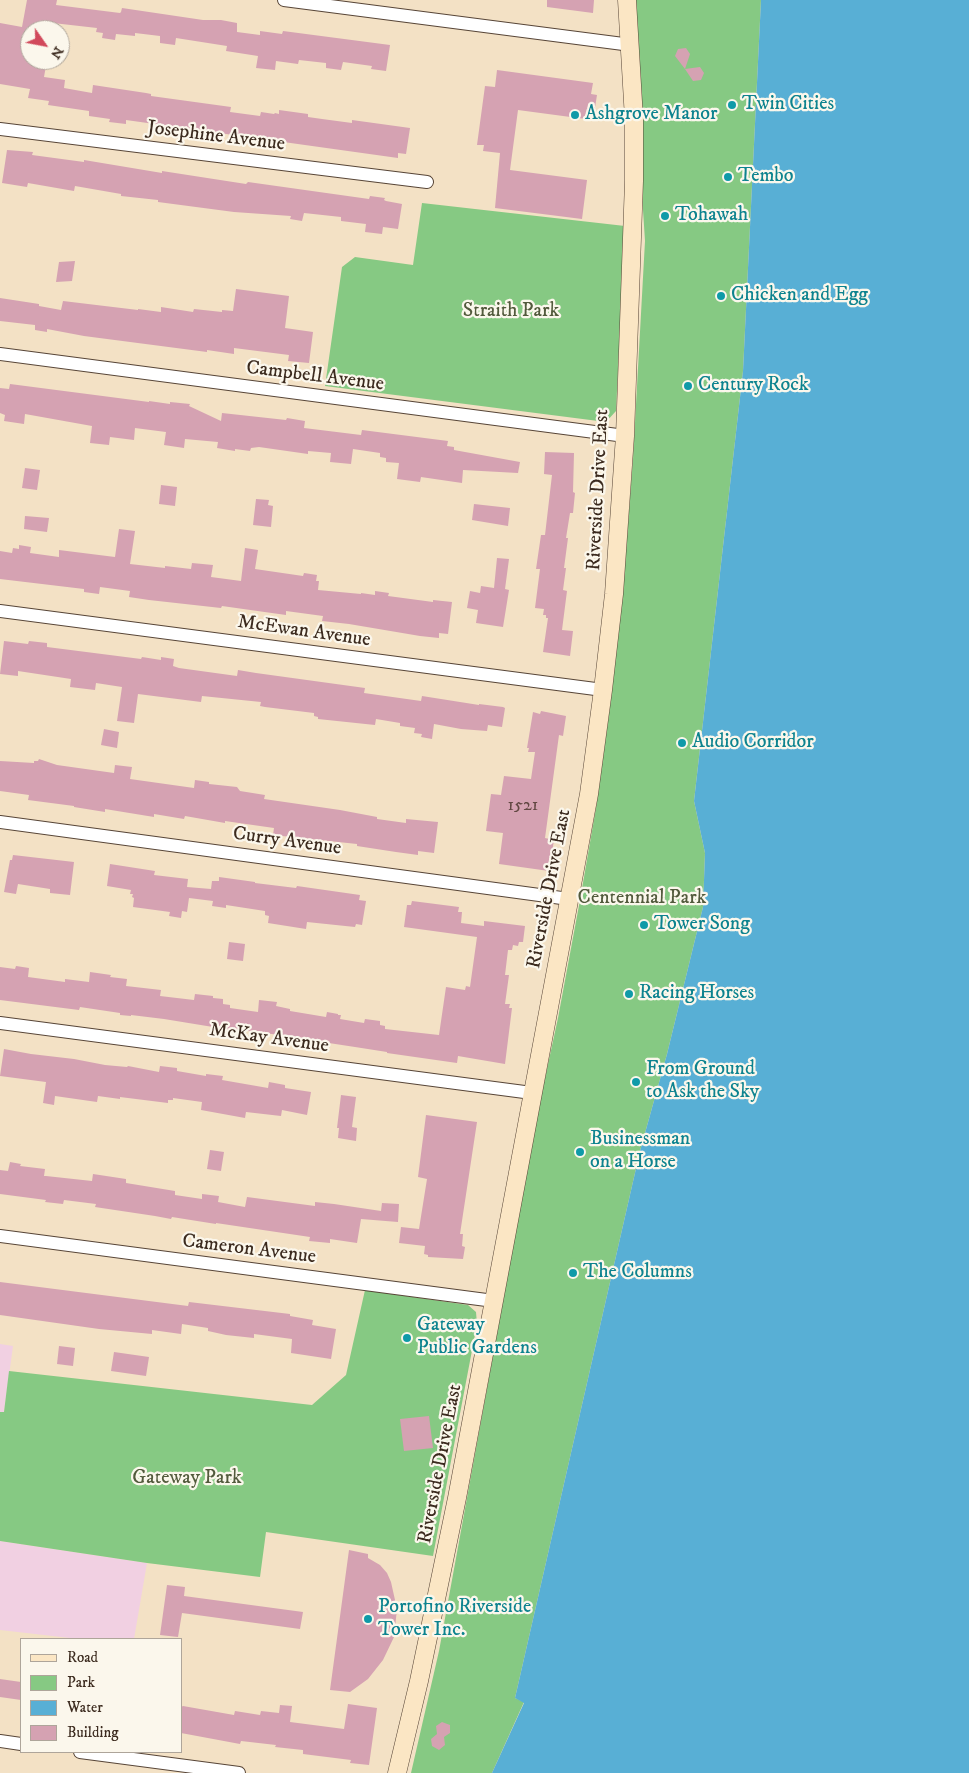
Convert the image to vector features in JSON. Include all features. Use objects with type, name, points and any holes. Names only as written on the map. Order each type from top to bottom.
[{"type":"main road","name":"Riverside Drive East","points":[[397,1773],[419,1681],[457,1498],[589,794],[603,690],[614,594],[625,436],[634,181],[628,0]]},
{"type":"street","points":[[284,0],[630,44]]},
{"type":"street","name":"Josephine Avenue","points":[[0,129],[427,182]]},
{"type":"street","name":"Campbell Avenue","points":[[0,354],[625,436]]},
{"type":"street","name":"McEwan Avenue","points":[[0,611],[603,690]]},
{"type":"street","name":"Curry Avenue","points":[[0,822],[570,899]]},
{"type":"street","name":"McKay Avenue","points":[[0,1023],[532,1093]]},
{"type":"street","name":"Cameron Avenue","points":[[0,1236],[494,1301]]},
{"type":"street","points":[[0,1741],[20,1744]]},
{"type":"street","points":[[88,1753],[239,1773]]},
{"type":"shaded area","points":[[0,1344],[13,1346],[4,1412],[0,1412]]},
{"type":"shaded area","points":[[0,1541],[147,1563],[134,1638],[70,1638],[0,1630]]},
{"type":"green space","name":"Centennial Park","points":[[636,0],[761,0],[743,371],[694,801],[705,853],[703,907],[667,1054],[640,1151],[515,1698],[524,1702],[492,1773],[411,1773],[439,1651],[537,1115],[558,1018],[596,808],[610,706],[622,602],[633,459],[645,241],[641,179],[641,118]]},
{"type":"green space","name":"Straith Park","points":[[422,203],[625,226],[616,411],[606,422],[325,386],[342,267],[355,257],[413,265]]},
{"type":"green space","name":"Gateway Park","points":[[365,1290],[468,1305],[476,1312],[477,1324],[433,1556],[266,1532],[260,1577],[147,1563],[0,1541],[0,1412],[4,1412],[9,1371],[312,1405],[346,1375]]},
{"type":"water","points":[[761,0],[969,0],[969,1773],[492,1773],[524,1703],[515,1698],[640,1151],[667,1054],[703,907],[705,853],[694,801],[743,371]]},
{"type":"building","points":[[27,0],[57,0],[56,5],[120,13],[122,8],[203,20],[221,20],[237,23],[237,32],[260,35],[260,31],[282,34],[283,31],[390,45],[386,71],[371,69],[372,66],[343,62],[341,70],[326,68],[326,63],[299,60],[298,64],[276,61],[275,70],[256,68],[258,56],[226,51],[227,46],[176,38],[175,45],[160,43],[160,36],[135,33],[135,36],[116,34],[115,40],[102,38],[103,33],[96,32],[97,28],[70,25],[70,20],[23,20]]},
{"type":"building","points":[[547,0],[594,0],[593,13],[547,7]]},
{"type":"building","points":[[0,23],[20,27],[20,70],[45,70],[44,77],[65,80],[64,88],[92,93],[93,85],[146,93],[151,94],[151,96],[231,107],[230,112],[260,116],[261,112],[279,114],[279,110],[308,114],[308,117],[322,119],[352,123],[352,120],[410,128],[406,154],[398,153],[398,158],[126,120],[126,124],[109,122],[110,119],[89,116],[89,111],[48,105],[49,101],[28,98],[30,89],[0,84]]},
{"type":"building","points":[[686,48],[690,54],[685,69],[675,56],[678,49]]},
{"type":"building","points":[[700,67],[704,73],[701,80],[693,81],[685,69]]},
{"type":"building","points":[[497,70],[593,83],[591,94],[597,95],[593,120],[518,110],[510,170],[587,180],[582,219],[495,208],[500,153],[483,151],[484,145],[477,145],[485,86],[495,87]]},
{"type":"building","points":[[7,150],[33,152],[32,155],[84,162],[84,160],[246,184],[248,182],[369,199],[370,196],[385,198],[384,200],[386,201],[402,204],[398,229],[383,227],[382,234],[365,232],[366,224],[341,221],[341,217],[304,213],[302,221],[290,219],[291,216],[234,212],[158,202],[158,200],[121,196],[121,194],[75,186],[74,191],[28,183],[27,187],[2,183]]},
{"type":"building","points":[[75,261],[72,281],[56,282],[59,262]]},
{"type":"building","points":[[236,289],[289,296],[285,328],[313,332],[309,363],[288,361],[289,355],[234,348],[234,354],[207,350],[207,352],[84,336],[47,329],[47,332],[35,330],[35,325],[0,321],[0,298],[39,304],[39,306],[61,310],[63,301],[161,312],[161,307],[193,312],[194,309],[222,312],[222,310],[233,311]]},
{"type":"building","points":[[10,384],[149,402],[190,404],[189,406],[221,421],[222,413],[286,420],[287,418],[305,421],[304,428],[361,435],[362,430],[448,441],[447,446],[454,447],[454,450],[520,462],[518,473],[463,470],[462,483],[421,477],[420,482],[397,479],[399,463],[386,462],[386,458],[380,457],[380,453],[353,449],[351,464],[330,462],[331,453],[308,451],[308,454],[259,447],[251,448],[250,451],[235,449],[235,451],[217,448],[218,442],[185,439],[184,448],[164,445],[166,432],[135,428],[134,440],[110,437],[109,445],[90,443],[92,426],[25,414],[24,424],[4,421],[5,415],[0,413],[0,388],[9,389]]},
{"type":"building","points":[[545,452],[574,453],[573,492],[575,493],[573,513],[570,513],[566,538],[568,538],[563,590],[567,591],[562,630],[573,631],[570,656],[543,652],[548,618],[546,618],[546,615],[543,615],[544,609],[535,608],[540,569],[536,569],[541,535],[545,535],[552,475],[544,474]]},
{"type":"building","points":[[25,468],[40,470],[37,490],[22,488]]},
{"type":"building","points":[[161,485],[177,487],[175,506],[159,504]]},
{"type":"building","points":[[256,499],[269,500],[268,505],[273,506],[271,527],[253,525]]},
{"type":"building","points":[[474,504],[510,508],[508,526],[472,520]]},
{"type":"building","points":[[25,516],[49,518],[47,532],[24,529]]},
{"type":"building","points":[[119,529],[135,531],[130,564],[191,569],[192,563],[213,565],[211,577],[241,581],[245,548],[258,550],[255,569],[303,576],[304,573],[317,575],[316,581],[319,581],[318,590],[375,595],[375,591],[389,593],[388,596],[433,602],[433,600],[452,602],[448,634],[439,633],[439,638],[420,636],[322,621],[323,616],[286,611],[286,615],[222,606],[221,608],[149,600],[129,597],[130,591],[100,587],[99,594],[84,592],[84,589],[0,579],[0,551],[12,553],[13,548],[19,549],[19,545],[31,547],[30,553],[59,557],[59,550],[115,557]]},
{"type":"building","points":[[497,558],[509,559],[505,589],[509,590],[503,627],[476,623],[478,610],[467,608],[470,591],[480,593],[481,586],[494,588]]},
{"type":"building","points":[[4,641],[28,644],[29,641],[47,643],[47,647],[141,659],[142,657],[161,660],[161,657],[174,659],[173,666],[179,668],[237,676],[238,670],[365,688],[364,693],[421,701],[422,696],[505,708],[502,727],[488,725],[487,731],[434,724],[432,739],[421,737],[422,734],[414,733],[415,728],[400,726],[400,723],[376,719],[375,725],[318,719],[318,717],[314,716],[314,713],[260,706],[261,702],[202,696],[201,702],[138,694],[134,723],[117,721],[122,687],[96,683],[95,690],[70,687],[71,679],[18,671],[18,676],[0,674]]},
{"type":"building","points":[[541,711],[566,716],[563,736],[559,735],[545,838],[554,840],[549,871],[499,864],[503,833],[486,831],[491,794],[501,795],[504,776],[531,779],[535,752],[528,752],[529,748],[527,748],[533,712],[540,714]]},
{"type":"building","points":[[104,729],[119,732],[117,748],[101,745]]},
{"type":"building","points":[[39,759],[57,765],[114,773],[115,765],[132,767],[130,779],[194,788],[195,780],[209,782],[209,784],[237,787],[240,791],[265,795],[264,799],[340,810],[377,817],[377,819],[406,823],[406,819],[438,822],[434,853],[418,851],[418,855],[357,846],[357,844],[273,835],[274,828],[225,821],[225,823],[185,816],[184,819],[154,814],[154,817],[105,809],[105,812],[28,800],[29,795],[0,791],[0,761],[34,763],[34,761]]},
{"type":"building","points":[[13,855],[74,862],[70,895],[50,893],[50,889],[18,884],[16,894],[4,892],[10,860],[12,860]]},
{"type":"building","points":[[110,864],[155,871],[154,875],[188,879],[187,887],[211,889],[212,881],[219,881],[219,877],[360,895],[359,900],[366,901],[362,925],[356,924],[355,927],[307,922],[306,929],[268,923],[269,916],[265,915],[265,911],[226,905],[226,908],[212,906],[213,901],[189,898],[187,912],[182,911],[181,918],[169,916],[170,912],[133,907],[134,898],[132,897],[133,894],[130,894],[131,890],[107,886]]},
{"type":"building","points":[[412,901],[459,907],[458,912],[462,912],[461,923],[484,926],[484,921],[525,926],[523,942],[519,942],[518,946],[513,945],[512,950],[508,950],[505,975],[509,975],[505,1004],[510,1004],[509,1008],[512,1008],[505,1064],[458,1056],[457,1063],[296,1038],[296,1040],[279,1035],[250,1031],[243,1031],[243,1033],[213,1030],[213,1027],[164,1019],[120,1015],[120,1013],[80,1007],[79,1010],[0,1000],[0,967],[15,969],[16,966],[29,968],[28,977],[65,982],[65,979],[89,982],[90,972],[127,979],[126,986],[161,990],[160,996],[194,1000],[195,994],[213,996],[213,998],[223,999],[223,1004],[230,1005],[230,1008],[258,1012],[259,1000],[277,1002],[276,1006],[290,1009],[290,1011],[326,1017],[327,1012],[341,1015],[340,1019],[364,1023],[365,1019],[380,1021],[380,1025],[385,1026],[385,1029],[439,1035],[446,987],[465,990],[466,986],[470,987],[477,937],[404,927],[407,905],[411,905]]},
{"type":"building","points":[[229,942],[245,944],[243,961],[227,959]]},
{"type":"building","points":[[4,1049],[159,1072],[160,1066],[177,1068],[177,1071],[206,1076],[206,1074],[223,1076],[222,1080],[268,1088],[269,1082],[285,1085],[285,1088],[311,1092],[307,1115],[282,1110],[281,1116],[246,1112],[245,1118],[201,1110],[202,1102],[173,1098],[173,1100],[168,1100],[168,1103],[98,1096],[97,1102],[55,1096],[54,1105],[43,1103],[46,1082],[0,1076]]},
{"type":"building","points":[[341,1095],[356,1097],[352,1127],[357,1128],[356,1141],[338,1138],[339,1128],[337,1128]]},
{"type":"building","points":[[426,1115],[477,1122],[460,1234],[463,1234],[462,1246],[465,1247],[463,1259],[428,1257],[428,1255],[424,1254],[425,1246],[399,1243],[401,1227],[419,1229],[427,1179],[418,1177]]},
{"type":"building","points":[[210,1150],[224,1152],[221,1171],[207,1169]]},
{"type":"building","points":[[10,1162],[21,1164],[20,1166],[45,1169],[44,1176],[92,1181],[93,1174],[126,1179],[126,1183],[175,1191],[175,1195],[202,1199],[202,1194],[219,1196],[218,1202],[245,1207],[247,1197],[315,1206],[315,1202],[381,1211],[382,1203],[399,1204],[398,1222],[361,1219],[357,1243],[330,1239],[330,1243],[309,1241],[310,1237],[95,1207],[96,1204],[64,1200],[63,1204],[45,1202],[46,1200],[0,1194],[0,1170],[8,1171]]},
{"type":"building","points":[[0,1282],[188,1306],[189,1302],[290,1314],[290,1316],[313,1320],[312,1325],[336,1329],[331,1359],[291,1353],[292,1339],[254,1334],[254,1338],[226,1335],[208,1331],[208,1328],[182,1324],[181,1334],[152,1330],[152,1334],[99,1329],[0,1315]]},
{"type":"building","points":[[59,1346],[75,1348],[73,1366],[57,1364]]},
{"type":"building","points":[[114,1352],[149,1357],[146,1376],[111,1371]]},
{"type":"building","points":[[429,1416],[433,1448],[404,1451],[400,1419]]},
{"type":"building","name":"Portofino Riverside Tower Inc.","points":[[349,1550],[368,1554],[368,1558],[380,1565],[387,1573],[397,1609],[394,1637],[383,1660],[368,1679],[350,1692],[330,1690]]},
{"type":"building","points":[[167,1585],[185,1587],[184,1596],[303,1612],[300,1629],[182,1613],[178,1637],[160,1635]]},
{"type":"building","points":[[0,1679],[20,1682],[20,1700],[0,1697]]},
{"type":"building","points":[[348,1704],[377,1708],[369,1765],[350,1763],[351,1760],[303,1754],[303,1750],[275,1747],[276,1745],[241,1741],[240,1744],[182,1733],[182,1706],[234,1715],[235,1711],[260,1715],[261,1711],[279,1713],[280,1705],[292,1706],[290,1722],[344,1729]]},
{"type":"building","points":[[442,1722],[450,1725],[450,1733],[444,1737],[445,1745],[439,1750],[432,1746],[431,1739],[437,1734],[436,1726]]},
{"type":"place","name":"Twin Cities","points":[[732,105]]},
{"type":"place","name":"Ashgrove Manor","points":[[575,115]]},
{"type":"place","name":"Tembo","points":[[728,177]]},
{"type":"place","name":"Tohawah","points":[[665,216]]},
{"type":"place","name":"Chicken and Egg","points":[[721,296]]},
{"type":"place","name":"Century Rock","points":[[688,386]]},
{"type":"place","name":"Audio Corridor","points":[[682,743]]},
{"type":"place","name":"Tower Song","points":[[644,925]]},
{"type":"place","name":"Racing Horses","points":[[629,994]]},
{"type":"place","name":"From Ground to Ask the Sky","points":[[636,1082]]},
{"type":"place","name":"Businessman on a Horse","points":[[580,1152]]},
{"type":"place","name":"The Columns","points":[[573,1273]]},
{"type":"place","name":"Gateway Public Gardens","points":[[407,1338]]},
{"type":"place","name":"Portofino Riverside Tower Inc.","points":[[368,1619]]}]
